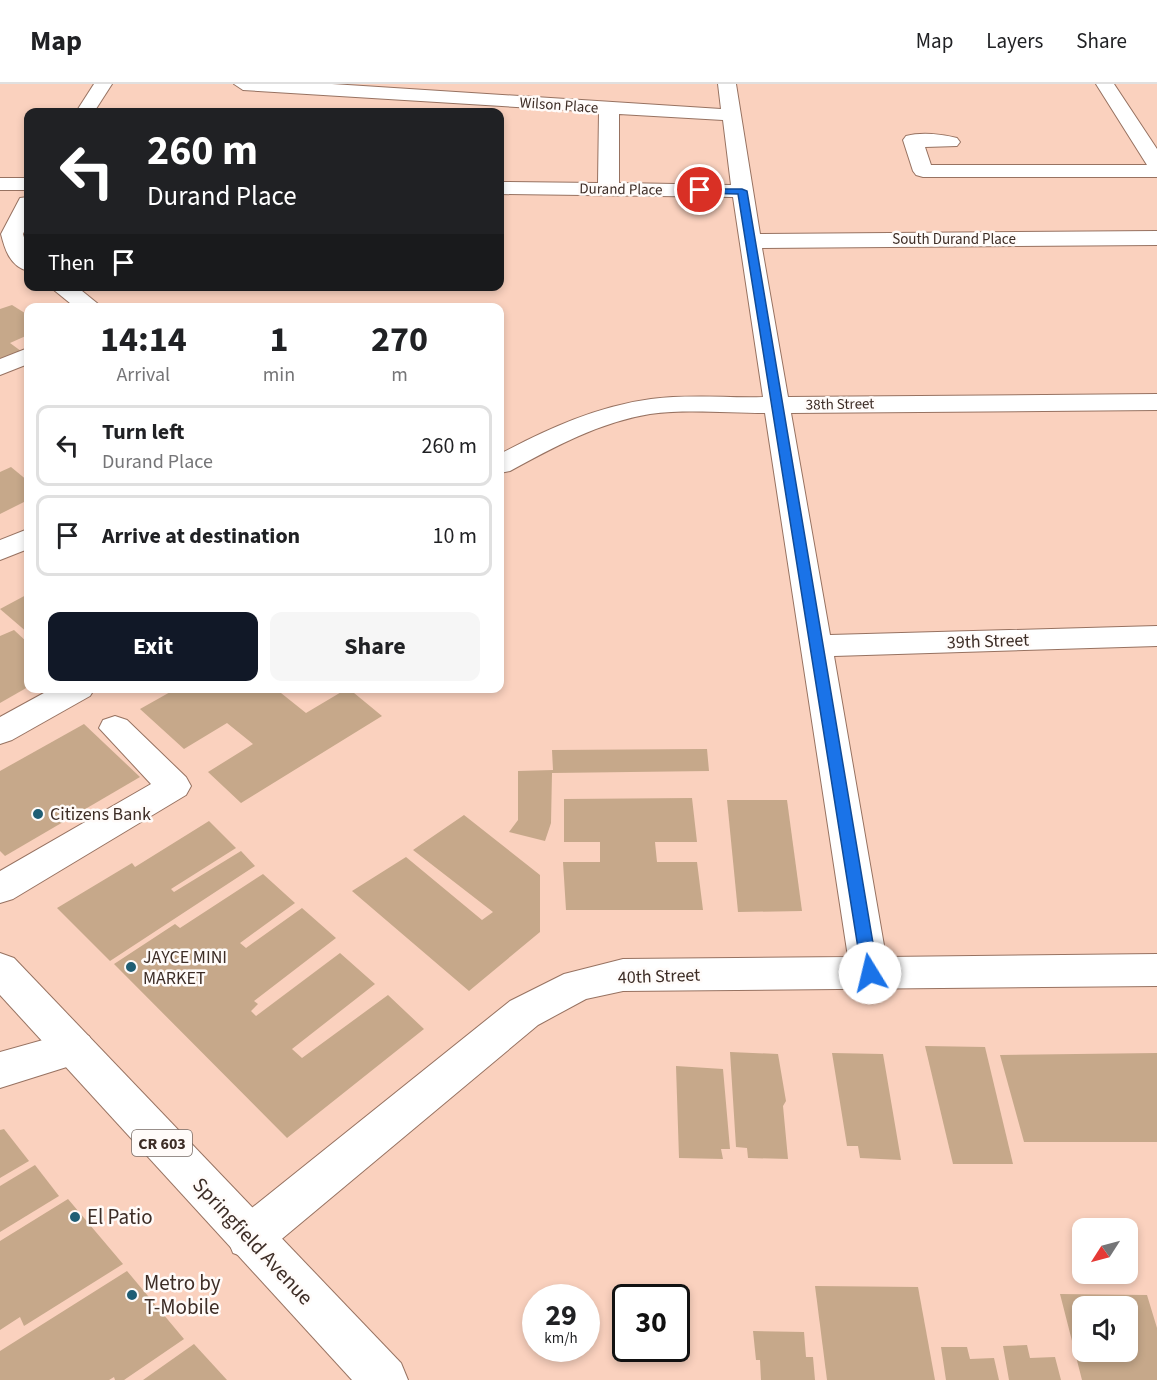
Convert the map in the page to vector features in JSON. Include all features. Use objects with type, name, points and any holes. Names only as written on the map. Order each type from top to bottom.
[{"type":"street","points":[[88,108],[103,84]]},
{"type":"street","name":"Wilson Place","points":[[243,84],[731,115]]},
{"type":"street","points":[[727,84],[750,241],[870,973]]},
{"type":"street","points":[[1105,84],[1157,165]]},
{"type":"street","points":[[608,189],[609,108]]},
{"type":"street","points":[[950,142],[914,141],[923,171],[1157,171]]},
{"type":"street","points":[[0,184],[24,184]]},
{"type":"street","name":"Durand Place","points":[[504,188],[742,191]]},
{"type":"street","points":[[15,257],[12,234],[24,211]]},
{"type":"street","name":"South Durand Place","points":[[750,241],[1157,238]]},
{"type":"street","points":[[67,291],[85,303]]},
{"type":"street","points":[[0,368],[24,357]]},
{"type":"street","name":"38th Street","points":[[504,463],[572,428],[653,406],[1157,402]]},
{"type":"street","points":[[0,551],[24,540]]},
{"type":"street","name":"39th Street","points":[[818,646],[1157,636]]},
{"type":"street","points":[[0,732],[70,693]]},
{"type":"street","points":[[0,890],[174,786],[115,728]]},
{"type":"street","name":"Springfield Avenue","points":[[0,969],[382,1379]]},
{"type":"street","name":"40th Street","points":[[249,1238],[524,1013],[578,985],[623,975],[1157,970]]},
{"type":"street","points":[[0,1070],[75,1048]]},
{"type":"building","points":[[12,305],[24,312],[24,337],[10,343],[24,354],[0,364],[0,309]]},
{"type":"building","points":[[11,467],[24,478],[24,502],[0,514],[0,472]]},
{"type":"building","points":[[24,596],[24,630],[0,609]]},
{"type":"building","points":[[14,630],[24,639],[24,689],[0,703],[0,636]]},
{"type":"building","points":[[168,693],[281,693],[306,713],[340,693],[354,693],[382,716],[241,803],[208,772],[253,744],[227,723],[184,749],[140,709]]},
{"type":"building","name":"Citizens Bank","points":[[84,724],[140,777],[5,856],[0,851],[0,771]]},
{"type":"building","points":[[707,749],[709,771],[552,773],[551,823],[545,841],[509,832],[518,820],[518,771],[553,770],[552,750]]},
{"type":"building","points":[[692,798],[697,842],[655,842],[657,862],[697,862],[703,910],[566,910],[563,862],[600,862],[600,842],[564,842],[564,799]]},
{"type":"building","points":[[727,800],[787,800],[802,911],[738,912]]},
{"type":"building","points":[[464,815],[540,875],[540,932],[469,991],[352,891],[406,857],[482,920],[493,912],[413,850]]},
{"type":"building","points":[[209,821],[236,848],[171,889],[174,892],[241,851],[255,866],[110,961],[57,908],[132,863],[135,867]]},
{"type":"building","points":[[263,874],[295,903],[240,943],[246,948],[302,908],[336,938],[254,1001],[258,1004],[251,1011],[256,1016],[340,953],[375,984],[292,1049],[302,1058],[388,995],[424,1029],[287,1138],[114,964],[175,924],[180,928]]},
{"type":"building","points":[[925,1046],[985,1047],[1013,1164],[953,1164]]},
{"type":"building","points":[[730,1052],[778,1054],[786,1101],[783,1106],[788,1159],[748,1158],[747,1148],[736,1147]]},
{"type":"building","points":[[832,1053],[883,1054],[901,1160],[860,1158],[858,1146],[847,1146]]},
{"type":"building","points":[[1157,1053],[1157,1142],[1024,1142],[1000,1055]]},
{"type":"building","points":[[676,1066],[723,1069],[730,1149],[721,1149],[723,1159],[679,1158]]},
{"type":"building","points":[[4,1129],[29,1161],[0,1178],[0,1130]]},
{"type":"building","points":[[35,1165],[59,1196],[0,1232],[0,1186]]},
{"type":"building","points":[[68,1199],[123,1264],[24,1326],[20,1317],[0,1330],[0,1241]]},
{"type":"building","points":[[127,1271],[184,1339],[124,1380],[115,1380],[114,1377],[109,1380],[0,1380],[0,1351]]},
{"type":"building","points":[[815,1286],[918,1287],[935,1380],[827,1380]]},
{"type":"building","points":[[1060,1294],[1147,1295],[1157,1328],[1157,1380],[1082,1380],[1077,1362],[1138,1362],[1138,1296],[1072,1296],[1072,1341]]},
{"type":"building","points":[[753,1331],[804,1332],[806,1357],[813,1357],[815,1380],[761,1380],[760,1360],[756,1360]]},
{"type":"building","points":[[194,1344],[227,1380],[143,1380]]},
{"type":"building","points":[[1027,1345],[1030,1358],[1055,1357],[1061,1380],[1009,1380],[1003,1346]]},
{"type":"building","points":[[941,1347],[967,1347],[970,1359],[994,1358],[999,1380],[946,1380]]},
{"type":"place","name":"Citizens Bank","points":[[38,814]]},
{"type":"place","name":"JAYCE MINI MARKET","points":[[131,967]]},
{"type":"place","name":"El Patio","points":[[75,1217]]},
{"type":"place","name":"Metro by T-Mobile","points":[[132,1295]]},
{"type":"route","points":[[700,190],[742,191],[870,973]]}]
